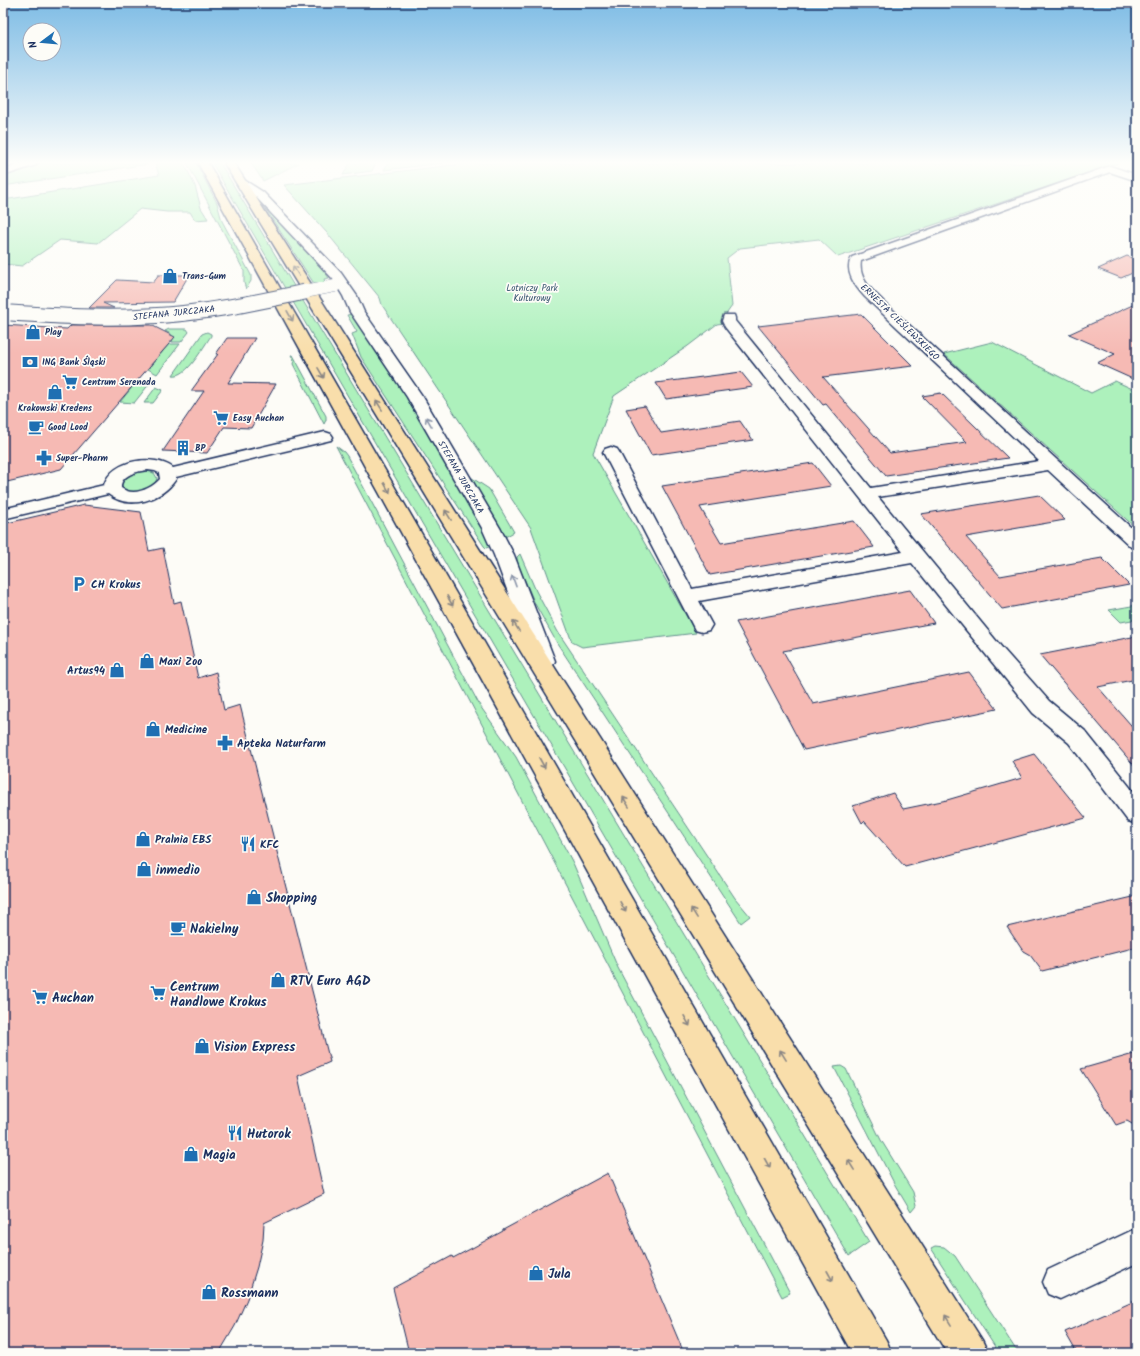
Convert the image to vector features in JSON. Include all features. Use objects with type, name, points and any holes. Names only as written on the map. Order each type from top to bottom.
[{"type":"main road","points":[[240,226],[873,1353]]},
{"type":"main road","points":[[269,226],[968,1353]]},
{"type":"street","name":"STEFANA JURCZAKA","points":[[290,226],[313,250],[415,397],[491,528],[504,555],[552,683]]},
{"type":"street","name":"ERNESTA CIEŚLEWSKIEGO","points":[[950,226],[856,260],[853,267],[855,276],[862,286],[880,304],[1137,543]]},
{"type":"street","name":"STEFANA JURCZAKA","points":[[7,313],[81,318],[121,318],[168,315],[231,307],[339,286]]},
{"type":"street","points":[[729,318],[728,321],[730,324],[916,556],[1041,707],[1076,737],[1137,814]]},
{"type":"street","points":[[168,474],[326,437]]},
{"type":"street","points":[[611,452],[702,625]]},
{"type":"street","points":[[866,494],[1052,464]]},
{"type":"street","points":[[138,466],[159,466],[168,474],[168,479],[161,487],[143,496],[124,496],[116,493],[112,488],[113,483],[119,475],[138,466]]},
{"type":"street","points":[[3,514],[112,488]]},
{"type":"street","points":[[688,596],[916,556]]},
{"type":"street","points":[[1060,1282],[1137,1245]]},
{"type":"green space","points":[[3,226],[119,226],[98,243],[60,240],[22,266],[3,264]]},
{"type":"green space","points":[[220,226],[225,226],[251,275],[251,281],[246,289],[244,283],[244,271]]},
{"type":"green space","points":[[249,226],[258,226],[869,1242],[849,1256]]},
{"type":"green space","points":[[277,226],[285,226],[312,254],[329,278],[324,279],[325,282],[315,285]]},
{"type":"green space","name":"Lotniczy Park Kulturowy","points":[[321,226],[930,226],[838,257],[819,239],[740,248],[727,258],[732,306],[722,320],[724,323],[717,324],[688,346],[614,396],[593,453],[696,633],[582,647],[572,642],[531,528],[382,305],[380,298]]},
{"type":"green space","points":[[353,314],[399,382],[492,546],[486,548],[484,546],[361,357],[352,334],[357,332],[347,315]]},
{"type":"green space","points":[[169,329],[187,329],[189,332],[181,342],[172,342],[173,339],[171,334],[165,331]]},
{"type":"green space","points":[[207,332],[211,334],[211,336],[194,361],[184,372],[178,375],[173,375],[202,334]]},
{"type":"green space","points":[[992,342],[1091,393],[1115,381],[1137,391],[1137,529],[944,354]]},
{"type":"green space","points":[[169,344],[180,344],[157,374],[148,369]]},
{"type":"green space","points":[[291,355],[293,355],[326,416],[324,424],[293,364],[294,360]]},
{"type":"green space","points":[[138,380],[150,383],[134,403],[120,402]]},
{"type":"green space","points":[[156,387],[163,390],[153,403],[144,403]]},
{"type":"green space","points":[[336,446],[347,456],[480,706],[516,757],[573,863],[618,968],[790,1293],[782,1297]]},
{"type":"green space","points":[[147,471],[154,473],[157,478],[152,486],[136,492],[125,490],[121,487],[121,482],[130,475],[136,472]]},
{"type":"green space","points":[[466,474],[489,489],[514,532],[505,537]]},
{"type":"green space","points":[[520,554],[536,591],[558,632],[735,898],[750,916],[741,923],[557,643],[535,604],[517,562],[517,557]]},
{"type":"green space","points":[[1137,605],[1137,619],[1121,622],[1109,610]]},
{"type":"green space","points":[[841,1066],[846,1069],[881,1140],[913,1192],[916,1206],[911,1212],[895,1185],[834,1067]]},
{"type":"green space","points":[[935,1246],[944,1247],[955,1256],[1018,1353],[999,1353],[931,1248]]},
{"type":"building","points":[[1127,256],[1137,260],[1137,271],[1121,278],[1098,269]]},
{"type":"building","points":[[158,275],[189,275],[173,302],[103,303],[114,308],[89,308],[117,280],[154,282]]},
{"type":"building","points":[[1137,303],[1137,381],[1097,363],[1115,354],[1069,334]]},
{"type":"building","points":[[861,314],[913,366],[823,377],[890,453],[967,442],[922,396],[941,393],[1008,458],[886,476],[826,404],[823,405],[758,326]]},
{"type":"building","name":"Centrum Serenada","points":[[3,325],[67,329],[71,325],[151,325],[175,337],[61,469],[3,483]]},
{"type":"building","points":[[227,338],[255,338],[228,383],[276,384],[251,428],[224,427],[207,453],[163,451],[204,391],[191,391],[218,354],[216,354]]},
{"type":"building","points":[[741,372],[753,387],[666,399],[656,383]]},
{"type":"building","points":[[645,406],[661,433],[740,421],[753,440],[651,455],[626,409]]},
{"type":"building","points":[[813,463],[831,486],[700,507],[721,543],[854,521],[874,547],[710,575],[662,486]]},
{"type":"building","points":[[1039,495],[1065,520],[966,537],[1000,576],[1102,558],[1129,585],[1002,609],[921,514]]},
{"type":"building","name":"Centrum Handlowe Krokus","points":[[84,505],[141,512],[149,551],[163,548],[174,603],[181,601],[198,678],[216,672],[224,710],[240,705],[330,1062],[298,1076],[324,1194],[264,1223],[263,1240],[257,1267],[247,1299],[235,1326],[219,1353],[3,1353],[3,524]]},
{"type":"building","points":[[910,590],[934,623],[783,651],[813,704],[969,672],[997,709],[804,750],[736,622]]},
{"type":"building","points":[[1137,636],[1137,679],[1098,687],[1137,732],[1137,769],[1040,655]]},
{"type":"building","points":[[1034,754],[1086,818],[905,867],[864,821],[862,823],[853,806],[893,793],[903,809],[947,800],[1022,778],[1012,761]]},
{"type":"building","points":[[1137,896],[1137,947],[1042,971],[1030,955],[1023,951],[1007,927]]},
{"type":"building","points":[[1137,1053],[1137,1127],[1127,1121],[1116,1125],[1081,1069]]},
{"type":"building","name":"Jula","points":[[608,1173],[684,1353],[409,1353],[393,1288],[452,1256],[453,1258],[474,1247]]},
{"type":"building","points":[[1137,1300],[1137,1353],[1077,1353],[1065,1332]]},
{"type":"place","name":"Trans-Gum","points":[[170,276]]},
{"type":"place","name":"Play","points":[[33,332]]},
{"type":"place","name":"ING Bank Śląski","points":[[30,362]]},
{"type":"place","name":"Centrum Serenada","points":[[70,382]]},
{"type":"place","name":"Krakowski Kredens","points":[[55,392]]},
{"type":"place","name":"Easy Auchan","points":[[221,418]]},
{"type":"place","name":"Good Lood","points":[[36,427]]},
{"type":"place","name":"BP","points":[[183,448]]},
{"type":"place","name":"Super-Pharm","points":[[44,458]]},
{"type":"place","name":"CH Krokus","points":[[79,584]]},
{"type":"place","name":"Maxi Zoo","points":[[147,661]]},
{"type":"place","name":"Artus94","points":[[117,670]]},
{"type":"place","name":"Medicine","points":[[153,729]]},
{"type":"place","name":"Apteka Naturfarm","points":[[225,743]]},
{"type":"place","name":"Pralnia EBS","points":[[143,839]]},
{"type":"place","name":"KFC","points":[[248,844]]},
{"type":"place","name":"inmedio","points":[[144,869]]},
{"type":"place","name":"Shopping","points":[[254,897]]},
{"type":"place","name":"Nakielny","points":[[178,928]]},
{"type":"place","name":"RTV Euro AGD","points":[[278,980]]},
{"type":"place","name":"Centrum Handlowe Krokus","points":[[158,993]]},
{"type":"place","name":"Auchan","points":[[40,997]]},
{"type":"place","name":"Vision Express","points":[[202,1046]]},
{"type":"place","name":"Hutorok","points":[[235,1133]]},
{"type":"place","name":"Magia","points":[[191,1154]]},
{"type":"place","name":"Jula","points":[[536,1273]]},
{"type":"place","name":"Rossmann","points":[[209,1292]]}]
